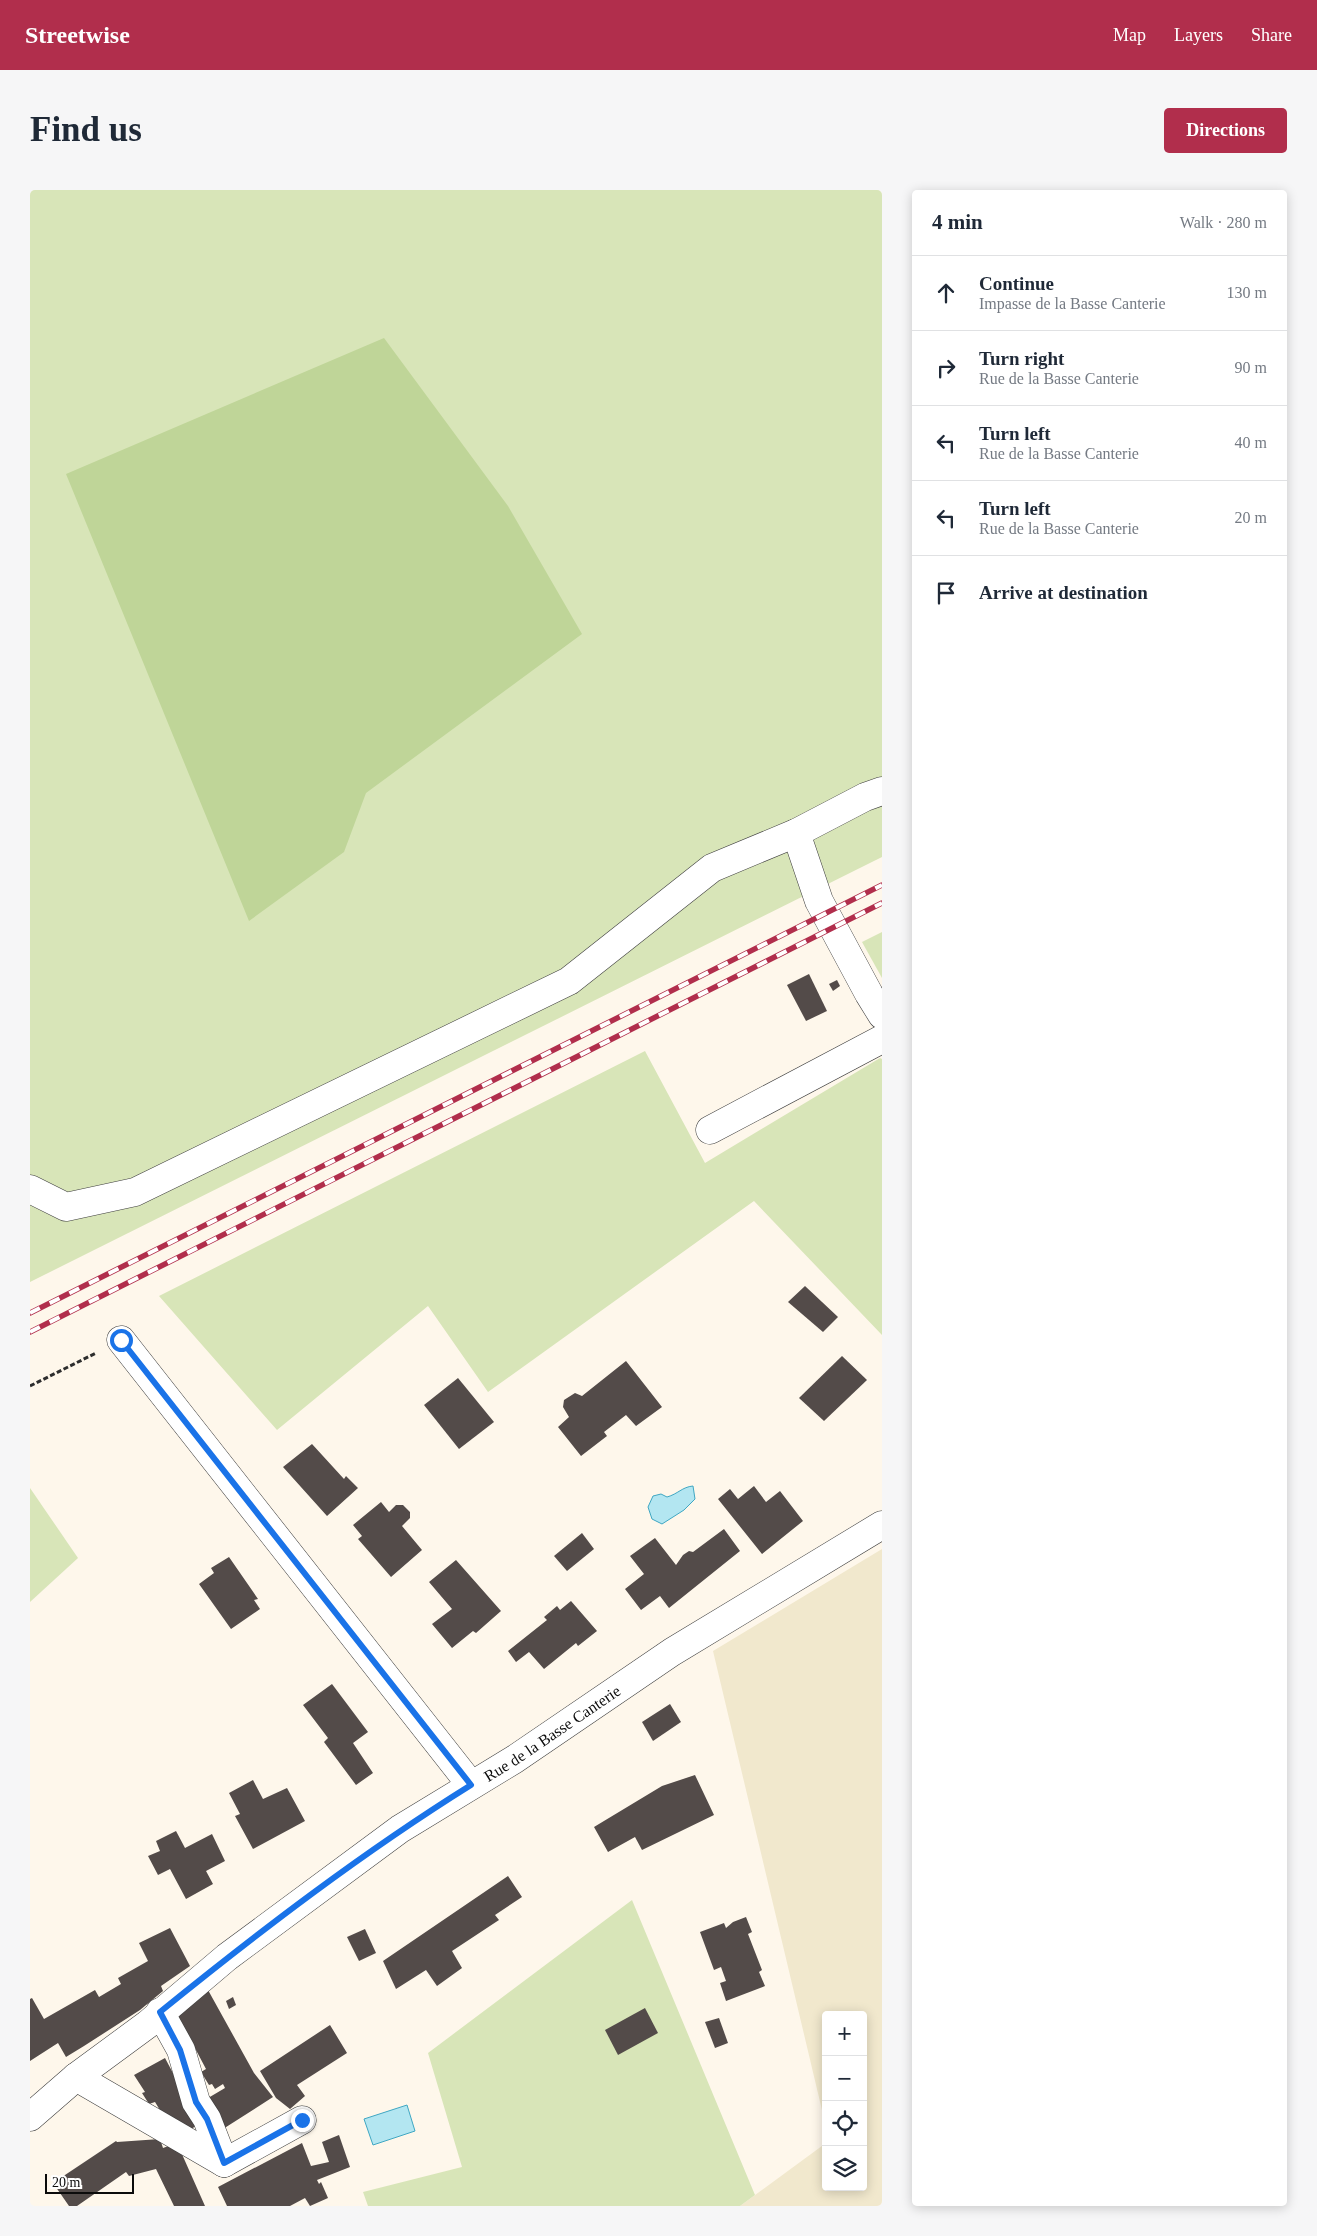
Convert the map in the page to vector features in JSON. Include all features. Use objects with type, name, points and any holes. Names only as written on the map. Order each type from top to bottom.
[{"type":"street","points":[[30,1189],[66,1207],[136,1192],[569,981],[712,868],[796,833],[865,796],[882,791]]},
{"type":"street","points":[[796,833],[819,901],[882,1015]]},
{"type":"street","points":[[710,1130],[882,1039]]},
{"type":"street","points":[[121,1340],[471,1785]]},
{"type":"street","name":"Rue de la Basse Canterie","points":[[30,2117],[76,2077],[227,1958],[400,1829],[515,1759],[672,1652],[882,1525]]},
{"type":"street","points":[[160,2012],[180,2050],[196,2102],[207,2119],[224,2163]]},
{"type":"street","points":[[76,2077],[224,2163]]},
{"type":"street","points":[[224,2163],[302,2120]]},
{"type":"path","points":[[30,1386],[121,1340]]},
{"type":"shaded area","points":[[882,1549],[882,2206],[740,2206],[822,2146],[822,2191],[867,2191],[867,2011],[822,2011],[822,2110],[713,1651]]},
{"type":"green space","points":[[30,190],[882,190],[882,857],[30,1282]]},
{"type":"green space","points":[[384,338],[508,506],[582,634],[366,793],[344,852],[249,921],[66,474]]},
{"type":"green space","points":[[882,932],[882,978],[862,942]]},
{"type":"green space","points":[[645,1051],[705,1163],[880,1058],[882,1059],[882,1335],[754,1201],[488,1392],[428,1306],[277,1430],[159,1296]]},
{"type":"green space","points":[[30,1488],[78,1558],[30,1602]]},
{"type":"green space","points":[[632,1900],[755,2195],[740,2206],[368,2206],[363,2192],[462,2167],[428,2053]]},
{"type":"water","points":[[693,1486],[695,1499],[684,1510],[662,1524],[652,1519],[648,1507],[653,1496],[661,1494],[667,1497]]},
{"type":"water","points":[[407,2105],[415,2131],[373,2145],[364,2119]]},
{"type":"building","points":[[809,974],[827,1011],[806,1021],[787,985]]},
{"type":"building","points":[[837,980],[840,986],[833,991],[829,984]]},
{"type":"building","points":[[805,1286],[838,1317],[823,1332],[788,1302]]},
{"type":"building","points":[[842,1356],[867,1380],[824,1421],[799,1398]]},
{"type":"building","points":[[626,1361],[662,1407],[636,1426],[626,1415],[604,1432],[607,1436],[581,1456],[558,1427],[569,1417],[563,1407],[564,1400],[575,1393],[582,1396]]},
{"type":"building","points":[[458,1378],[494,1422],[459,1449],[424,1405]]},
{"type":"building","points":[[312,1444],[344,1479],[346,1476],[358,1488],[327,1516],[283,1467]]},
{"type":"building","points":[[754,1486],[766,1502],[780,1491],[803,1521],[762,1554],[718,1499],[730,1489],[738,1499]]},
{"type":"building","points":[[381,1502],[389,1512],[396,1505],[403,1505],[410,1512],[410,1518],[402,1526],[422,1550],[391,1577],[358,1539],[362,1536],[353,1525]]},
{"type":"building","points":[[724,1529],[740,1551],[669,1608],[660,1596],[641,1610],[625,1589],[644,1574],[630,1556],[655,1538],[676,1565],[683,1555],[689,1551],[693,1552]]},
{"type":"building","points":[[582,1533],[594,1549],[567,1571],[554,1556]]},
{"type":"building","points":[[229,1557],[258,1599],[254,1600],[260,1609],[231,1629],[199,1584],[214,1573],[211,1568]]},
{"type":"building","points":[[456,1560],[501,1611],[476,1633],[473,1631],[452,1648],[432,1624],[452,1609],[429,1582]]},
{"type":"building","points":[[571,1601],[597,1631],[578,1646],[576,1643],[544,1669],[529,1652],[516,1662],[508,1651],[547,1620],[544,1617],[557,1606],[560,1610]]},
{"type":"building","points":[[332,1684],[368,1732],[353,1743],[373,1773],[356,1785],[324,1742],[328,1738],[303,1705]]},
{"type":"building","points":[[670,1704],[681,1722],[653,1741],[642,1722]]},
{"type":"building","points":[[695,1775],[714,1815],[642,1850],[635,1837],[608,1852],[594,1827],[662,1786]]},
{"type":"building","points":[[253,1780],[263,1799],[287,1788],[305,1821],[253,1849],[235,1816],[240,1814],[229,1793]]},
{"type":"building","points":[[176,1831],[185,1848],[212,1834],[225,1861],[206,1871],[213,1884],[186,1899],[170,1869],[158,1875],[148,1856],[160,1851],[156,1841]]},
{"type":"building","points":[[508,1876],[522,1897],[495,1915],[499,1920],[452,1951],[462,1968],[437,1986],[426,1970],[396,1989],[383,1961]]},
{"type":"building","points":[[746,1917],[752,1932],[748,1934],[762,1970],[759,1972],[765,1986],[726,2001],[720,1983],[726,1981],[721,1967],[714,1970],[700,1932],[724,1923],[726,1928],[733,1922]]},
{"type":"building","points":[[170,1928],[190,1966],[161,1986],[163,1991],[140,2010],[66,2057],[58,2043],[30,2061],[30,1999],[32,1998],[44,2019],[95,1990],[99,1997],[121,1984],[118,1978],[148,1961],[139,1943]]},
{"type":"building","points":[[365,1929],[376,1953],[359,1961],[347,1937]]},
{"type":"building","points":[[208,1990],[254,2073],[273,2097],[223,2129],[203,2101],[225,2088],[223,2084],[215,2089],[212,2084],[209,2085],[201,2072],[206,2069],[178,2016],[185,2011],[182,2007]]},
{"type":"building","points":[[233,1997],[236,2005],[229,2009],[226,2001]]},
{"type":"building","points":[[645,2008],[658,2033],[618,2055],[605,2030]]},
{"type":"building","points":[[719,2018],[728,2043],[715,2048],[705,2022]]},
{"type":"building","points":[[330,2025],[347,2053],[297,2085],[305,2096],[290,2109],[276,2098],[260,2071]]},
{"type":"building","points":[[165,2058],[200,2124],[189,2130],[166,2120],[155,2102],[149,2104],[142,2093],[145,2092],[134,2075]]},
{"type":"building","points":[[339,2135],[350,2167],[317,2180],[319,2184],[321,2182],[328,2198],[310,2206],[305,2198],[290,2206],[227,2206],[218,2187],[302,2143],[311,2166],[329,2162],[322,2142]]},
{"type":"building","points":[[160,2139],[163,2148],[177,2143],[205,2206],[174,2206],[156,2169],[129,2176],[126,2172],[77,2206],[69,2206],[53,2183],[116,2141]]},
{"type":"railway","points":[[30,1313],[882,885]]},
{"type":"railway","points":[[30,1332],[882,903]]},
{"type":"route","points":[[121,1340],[471,1785],[400,1829],[227,1958],[160,2012],[180,2050],[196,2102],[207,2119],[224,2163],[302,2120]]}]
